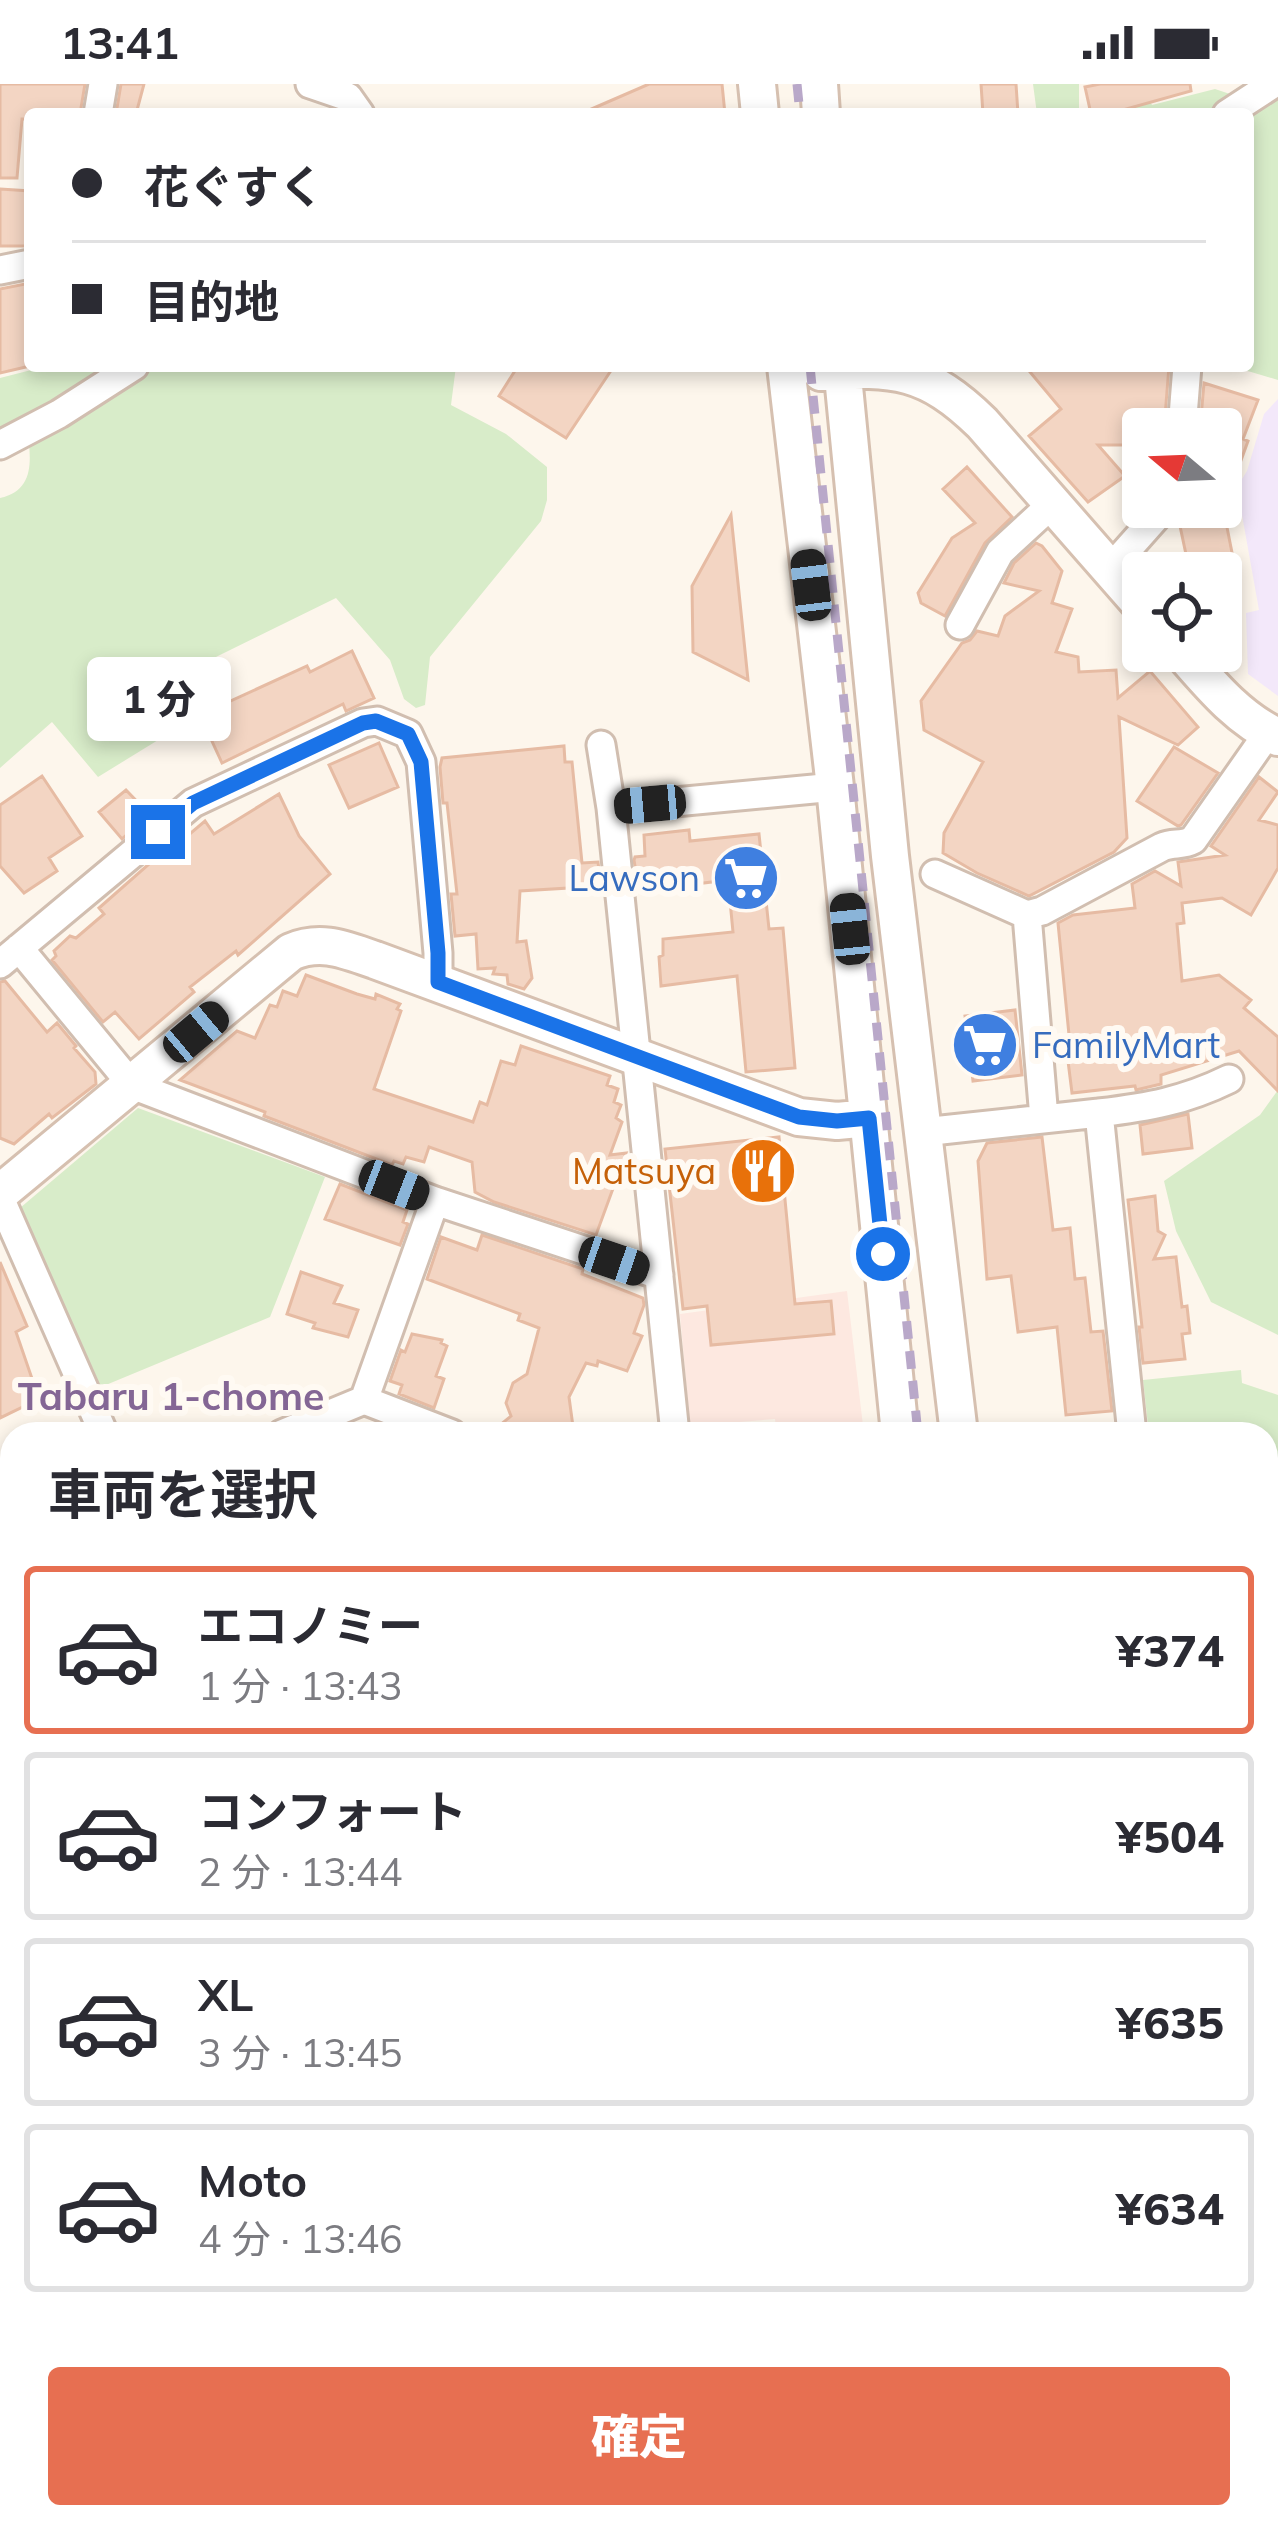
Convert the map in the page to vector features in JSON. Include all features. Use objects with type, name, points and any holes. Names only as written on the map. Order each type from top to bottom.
[{"type":"main road","points":[[787,372],[835,787],[899,1422]]},
{"type":"main road","points":[[842,372],[890,856],[958,1422]]},
{"type":"main road","points":[[904,372],[956,399],[982,423],[1122,583]]},
{"type":"main road","points":[[1200,672],[1220,695],[1273,735]]},
{"type":"main road","points":[[0,1195],[291,952],[308,945],[328,944],[438,982],[799,1117],[869,1118]]},
{"type":"street","points":[[310,84],[353,98]]},
{"type":"street","points":[[1235,108],[1273,84]]},
{"type":"street","points":[[0,446],[125,372]]},
{"type":"street","points":[[1184,408],[1187,372]]},
{"type":"street","points":[[960,625],[1000,552],[1052,504]]},
{"type":"street","points":[[1110,569],[1146,528]]},
{"type":"street","points":[[438,982],[421,762],[408,734],[376,721],[193,803],[9,956],[132,1085],[435,1201],[658,1276]]},
{"type":"street","points":[[935,874],[1027,914],[1042,910],[1170,843],[1192,840],[1273,735]]},
{"type":"street","points":[[601,745],[674,1422]]},
{"type":"street","points":[[611,808],[835,787]]},
{"type":"street","points":[[1027,914],[1043,1118]]},
{"type":"street","points":[[923,1132],[1160,1106],[1229,1078]]},
{"type":"street","points":[[1099,1113],[1131,1422]]},
{"type":"street","points":[[0,1195],[99,1422]]},
{"type":"street","points":[[364,1400],[435,1201]]},
{"type":"street","points":[[311,1422],[364,1400],[421,1422]]},
{"type":"shaded area","points":[[1278,399],[1278,696],[1248,674],[1246,613],[1259,610],[1242,515],[1242,479],[1264,414]]},
{"type":"shaded area","points":[[847,1291],[863,1422],[690,1422],[680,1314]]},
{"type":"green space","points":[[1033,84],[1079,84],[1079,108],[1036,108]]},
{"type":"green space","points":[[1215,89],[1245,99],[1278,97],[1278,380],[1251,372],[1254,108],[1123,108],[1146,93],[1152,105]]},
{"type":"green space","points":[[24,372],[455,372],[451,405],[506,434],[547,467],[547,500],[541,521],[430,657],[425,705],[416,708],[404,699],[390,660],[336,598],[157,686],[163,737],[98,777],[52,722],[0,768],[0,498],[20,488],[30,461],[27,428],[0,433],[0,378]]},
{"type":"green space","points":[[1278,1090],[1278,1335],[1211,1302],[1176,1231],[1164,1181],[1260,1115]]},
{"type":"green space","points":[[138,1108],[325,1177],[270,1317],[101,1387],[20,1208]]},
{"type":"green space","points":[[1241,1370],[1242,1383],[1278,1395],[1278,1422],[1148,1422],[1143,1380]]},
{"type":"building","points":[[0,84],[85,84],[81,108],[24,108],[17,178],[0,178]]},
{"type":"building","points":[[121,84],[144,84],[138,108],[117,108]]},
{"type":"building","points":[[649,84],[722,84],[724,108],[594,108]]},
{"type":"building","points":[[981,84],[1016,84],[1018,108],[983,108]]},
{"type":"building","points":[[1190,84],[1191,91],[1130,108],[1090,108],[1085,87]]},
{"type":"building","points":[[0,189],[24,191],[24,246],[0,246]]},
{"type":"building","points":[[24,284],[24,367],[0,373],[0,289]]},
{"type":"building","points":[[514,372],[610,372],[566,438],[499,396]]},
{"type":"building","points":[[1030,372],[1169,372],[1166,408],[1122,408],[1122,445],[1098,445],[1122,478],[1088,502],[1029,436],[1061,409]]},
{"type":"building","points":[[1204,383],[1258,400],[1243,439],[1248,441],[1242,458],[1242,408],[1202,408]]},
{"type":"building","points":[[967,467],[1012,517],[985,543],[945,616],[921,603],[918,593],[952,538],[975,523],[943,489]]},
{"type":"building","points":[[731,515],[748,680],[693,652],[692,586]]},
{"type":"building","points":[[1180,528],[1227,528],[1232,552],[1186,552]]},
{"type":"building","points":[[1036,543],[1062,571],[1052,603],[1072,609],[1056,652],[1078,657],[1079,672],[1116,670],[1118,698],[1151,672],[1198,727],[1178,745],[1119,717],[1127,838],[1114,852],[1029,896],[943,853],[944,833],[983,762],[924,730],[921,701],[962,643],[977,631],[998,636],[1005,616],[1039,591],[1004,583],[1014,563]]},
{"type":"building","points":[[352,651],[374,698],[346,711],[343,704],[222,763],[200,715],[307,666],[310,672]]},
{"type":"building","points":[[379,743],[398,787],[349,808],[329,765]]},
{"type":"building","points":[[564,746],[565,762],[572,762],[582,863],[598,862],[601,886],[520,891],[517,942],[526,941],[532,978],[524,989],[508,984],[507,975],[493,974],[495,968],[478,969],[476,934],[455,936],[451,894],[457,894],[440,767],[442,758]]},
{"type":"building","points":[[1174,747],[1218,773],[1178,826],[1137,801]]},
{"type":"building","points":[[42,776],[82,836],[49,858],[57,871],[24,893],[0,866],[0,805]]},
{"type":"building","points":[[1259,777],[1278,792],[1259,820],[1278,825],[1278,868],[1251,915],[1222,898],[1182,903],[1184,923],[1177,924],[1182,981],[1219,975],[1251,1000],[1244,1008],[1278,1037],[1278,1091],[1239,1051],[1161,1075],[1161,1084],[1072,1093],[1058,923],[1073,915],[1135,908],[1132,884],[1155,871],[1181,886],[1178,862],[1225,855],[1211,846]]},
{"type":"building","points":[[126,790],[150,815],[122,839],[99,812]]},
{"type":"building","points":[[279,794],[299,836],[330,874],[238,955],[236,951],[190,987],[194,992],[139,1039],[115,1012],[103,1022],[52,960],[54,951],[104,914],[99,908],[175,841],[178,844],[205,821],[214,834]]},
{"type":"building","points":[[689,830],[690,841],[759,834],[769,929],[783,928],[795,1068],[746,1072],[737,976],[661,986],[663,939],[733,932],[728,880],[639,891],[634,860],[645,856],[644,835]]},
{"type":"building","points":[[306,975],[400,1004],[374,1089],[473,1122],[480,1102],[487,1105],[501,1061],[515,1065],[521,1046],[610,1076],[607,1085],[618,1089],[614,1102],[621,1105],[616,1118],[622,1122],[610,1155],[626,1153],[596,1235],[475,1192],[472,1162],[429,1147],[424,1162],[406,1157],[403,1164],[394,1161],[392,1165],[180,1080],[237,1031],[255,1038],[270,1005],[277,1007],[283,991],[297,996]]},
{"type":"building","points":[[5,981],[47,1032],[57,1023],[95,1072],[96,1084],[14,1144],[0,1138],[0,982]]},
{"type":"building","points":[[1015,1010],[1022,1075],[973,1081],[965,1016]]},
{"type":"building","points":[[1188,1114],[1192,1148],[1143,1154],[1140,1125]]},
{"type":"building","points":[[779,1137],[795,1304],[831,1301],[834,1334],[711,1345],[707,1306],[683,1309],[665,1149]]},
{"type":"building","points":[[1042,1137],[1053,1230],[1070,1228],[1075,1279],[1085,1278],[1091,1332],[1103,1331],[1112,1411],[1066,1415],[1057,1327],[1018,1332],[1011,1276],[987,1279],[978,1161],[987,1143]]},
{"type":"building","points":[[340,1184],[407,1210],[403,1222],[408,1224],[400,1245],[325,1219]]},
{"type":"building","points":[[1155,1196],[1158,1231],[1165,1235],[1154,1259],[1176,1257],[1190,1333],[1182,1334],[1185,1359],[1143,1363],[1128,1200]]},
{"type":"building","points":[[482,1235],[583,1269],[582,1274],[643,1298],[634,1333],[642,1336],[627,1371],[598,1361],[597,1366],[586,1363],[569,1397],[572,1422],[504,1422],[511,1416],[506,1403],[513,1383],[527,1374],[539,1328],[518,1320],[520,1314],[427,1279],[441,1237],[477,1250]]},
{"type":"building","points":[[0,1262],[27,1326],[16,1332],[39,1399],[0,1418]]},
{"type":"building","points":[[301,1272],[342,1286],[334,1303],[358,1310],[348,1337],[313,1328],[315,1323],[287,1314]]},
{"type":"building","points":[[412,1334],[442,1340],[447,1346],[436,1376],[444,1379],[434,1408],[399,1394],[402,1385],[390,1381]]},
{"type":"railway","points":[[797,84],[799,108]]},
{"type":"railway","points":[[811,372],[917,1422]]},
{"type":"place","name":"Lawson","points":[[746,878]]},
{"type":"place","name":"FamilyMart","points":[[985,1045]]},
{"type":"place","name":"Matsuya","points":[[763,1171]]},
{"type":"district","name":"Tabaru 1-chome","points":[[171,1396]]},
{"type":"route","points":[[158,832],[193,803],[363,723],[376,721],[408,734],[421,762],[438,982],[799,1117],[869,1118],[883,1254]]}]
